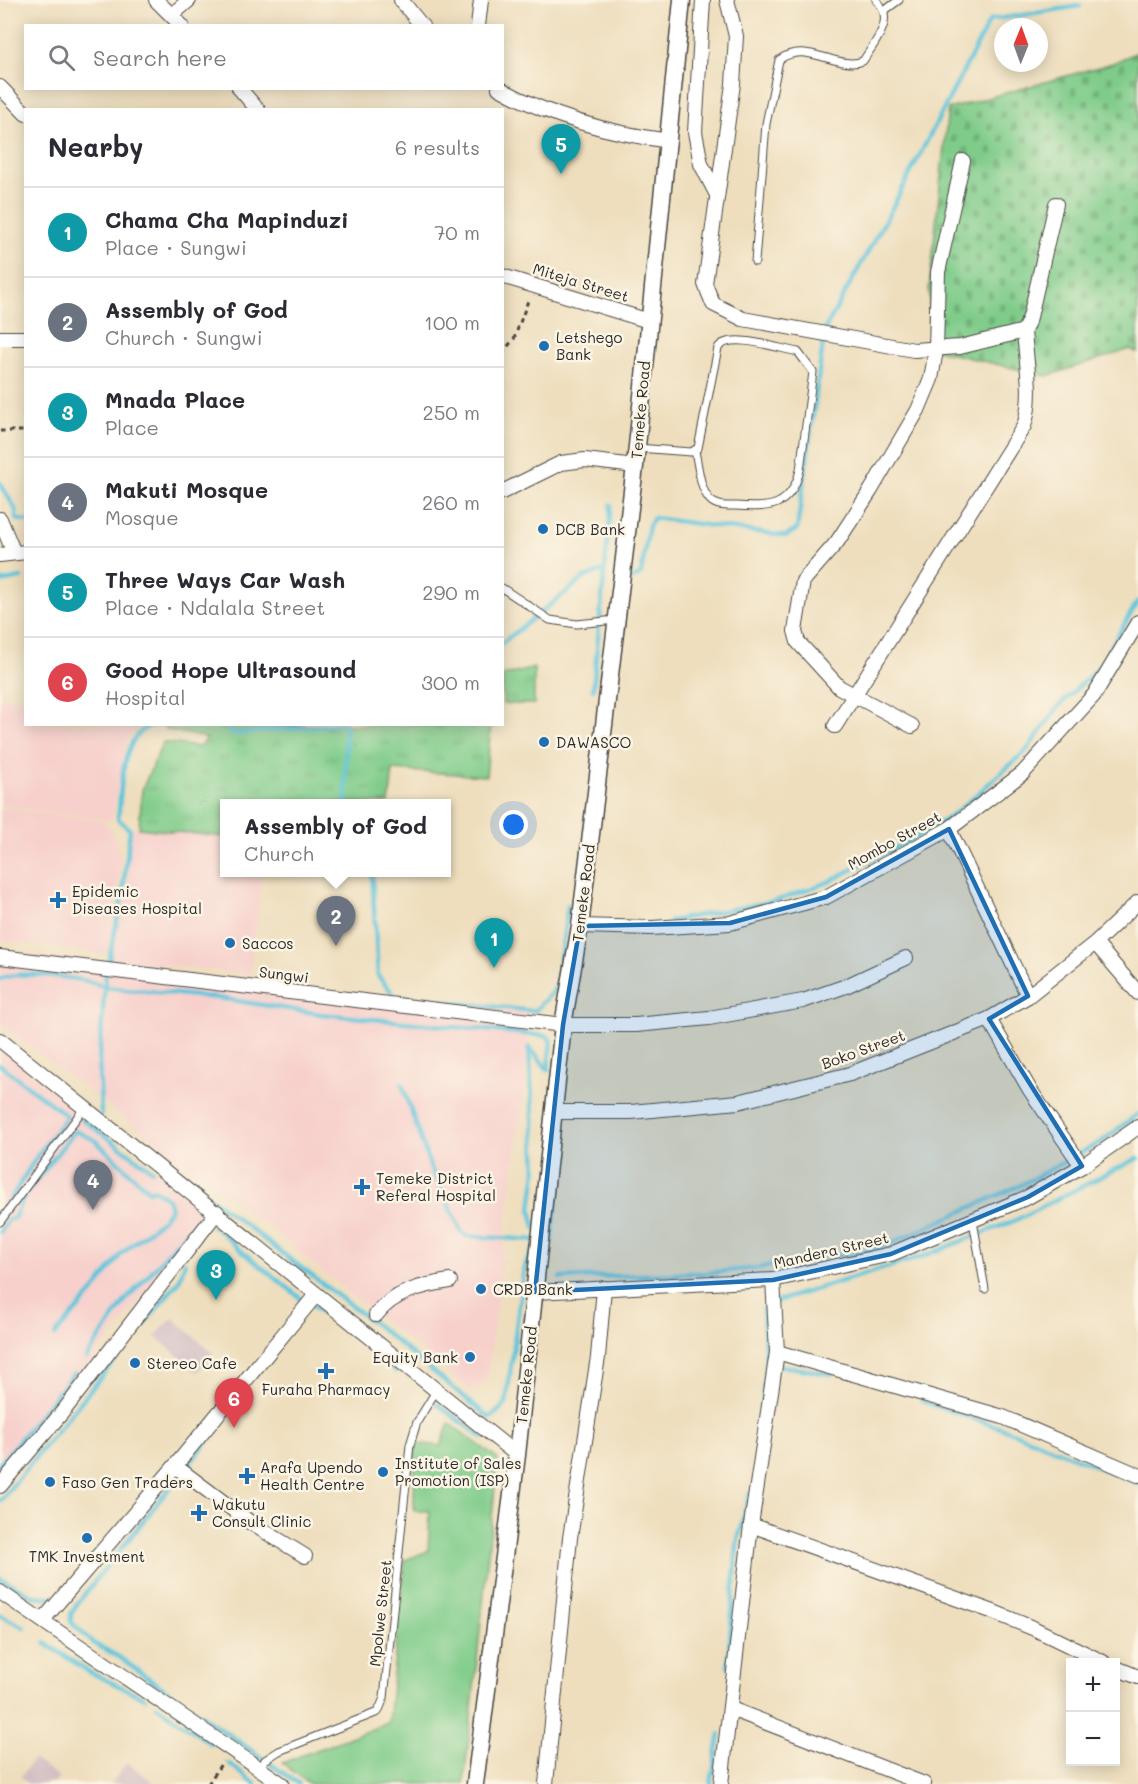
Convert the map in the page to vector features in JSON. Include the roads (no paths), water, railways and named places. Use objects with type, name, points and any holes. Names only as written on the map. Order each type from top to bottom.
[{"type":"street","points":[[156,0],[180,24]]},
{"type":"street","points":[[172,15],[189,0]]},
{"type":"street","points":[[400,0],[420,24]]},
{"type":"street","points":[[478,24],[481,0]]},
{"type":"street","name":"Temeke Road","points":[[475,1784],[517,1455],[563,1025],[580,926],[635,466],[682,0]]},
{"type":"street","points":[[703,0],[695,132],[701,164],[717,195]]},
{"type":"street","points":[[726,0],[735,36],[733,84],[705,284],[713,304],[743,319],[914,350],[936,350],[1024,331]]},
{"type":"street","points":[[0,87],[24,112]]},
{"type":"street","points":[[241,90],[256,108]]},
{"type":"street","points":[[503,90],[563,119],[633,136],[669,141]]},
{"type":"street","points":[[912,726],[839,687],[798,642],[795,631],[803,581],[837,542],[913,418],[931,379],[936,350],[938,272],[963,161]]},
{"type":"street","points":[[834,726],[1024,426],[1029,411],[1029,396],[1024,331],[1030,317],[1056,204]]},
{"type":"street","name":"Miteja Street","points":[[504,277],[649,321]]},
{"type":"street","points":[[0,338],[24,338]]},
{"type":"street","points":[[504,491],[561,463],[585,460],[635,466]]},
{"type":"street","points":[[0,519],[13,554]]},
{"type":"street","name":"Mombo Street","points":[[580,926],[652,928],[730,923],[826,897],[949,829],[1023,773],[1064,731],[1094,695],[1138,622]]},
{"type":"street","points":[[949,829],[1028,996]]},
{"type":"street","name":"Boko Street","points":[[554,1112],[631,1112],[738,1102],[850,1074],[988,1019],[1028,996],[1095,943],[1138,902]]},
{"type":"street","points":[[1095,943],[1138,993]]},
{"type":"street","name":"Sungwi","points":[[2,960],[563,1025],[636,1025],[709,1018],[803,1001],[854,982],[906,958]]},
{"type":"street","points":[[988,1019],[1030,1090],[1082,1166]]},
{"type":"street","points":[[0,1040],[217,1212],[315,1296],[517,1455]]},
{"type":"street","name":"Mandera Street","points":[[535,1292],[773,1280],[891,1254],[1028,1197],[1082,1166],[1138,1127]]},
{"type":"street","points":[[0,1486],[65,1409],[217,1212]]},
{"type":"street","points":[[721,1784],[752,1525],[777,1352],[773,1280]]},
{"type":"street","points":[[376,1315],[381,1308],[411,1290],[450,1281]]},
{"type":"street","points":[[546,1784],[570,1538],[598,1357],[604,1288]]},
{"type":"street","points":[[43,1620],[175,1466],[315,1296]]},
{"type":"street","points":[[777,1352],[1003,1417],[1138,1475]]},
{"type":"street","points":[[175,1466],[251,1523],[304,1556]]},
{"type":"street","points":[[752,1525],[991,1611],[1095,1658]]},
{"type":"street","points":[[0,1592],[282,1784]]},
{"type":"street","points":[[1120,1670],[1138,1677]]},
{"type":"street","points":[[731,1709],[924,1784]]},
{"type":"lane","points":[[755,262],[766,124],[779,60],[794,53],[825,55],[847,63],[863,61],[886,23],[884,11],[876,0]]},
{"type":"lane","points":[[884,11],[899,0]]},
{"type":"lane","points":[[736,340],[798,352],[805,359],[813,372],[800,470],[797,483],[790,493],[766,508],[718,505],[707,497],[695,451],[698,448],[718,348],[722,343],[736,340]]},
{"type":"lane","points":[[637,448],[695,451]]},
{"type":"lane","points":[[504,591],[550,620],[577,624],[616,620]]},
{"type":"lane","points":[[0,1222],[84,1108]]},
{"type":"lane","points":[[973,1221],[985,1288]]},
{"type":"lane","name":"Mpolwe Street","points":[[260,1768],[279,1751],[378,1712],[384,1698],[410,1445],[417,1422],[436,1391]]},
{"type":"waterway","points":[[627,582],[641,574],[649,525],[654,518],[786,536],[797,529],[825,329],[890,212],[990,20],[1080,6]]},
{"type":"waterway","points":[[0,483],[16,510],[16,519],[24,521]]},
{"type":"waterway","points":[[593,689],[611,505]]},
{"type":"waterway","points":[[504,641],[584,578],[604,570]]},
{"type":"waterway","points":[[0,582],[21,578]]},
{"type":"waterway","points":[[670,921],[775,901],[826,883],[930,830],[959,810],[1027,750],[1059,706],[1100,666],[1138,601]]},
{"type":"waterway","points":[[101,1114],[99,1059],[106,973],[122,898],[130,830],[118,819],[122,778],[129,749],[135,738],[152,726]]},
{"type":"waterway","points":[[227,726],[232,734],[321,726]]},
{"type":"waterway","points":[[345,726],[346,799]]},
{"type":"waterway","points":[[372,877],[378,976],[391,991]]},
{"type":"waterway","points":[[390,996],[535,1011],[556,988],[568,905]]},
{"type":"waterway","points":[[0,979],[22,975],[52,976],[105,987],[218,998],[321,1014],[547,1036],[551,1041],[548,1070],[529,1047],[536,1170],[531,1209],[535,1228]]},
{"type":"waterway","points":[[0,1065],[67,1116],[39,1153],[0,1216]]},
{"type":"waterway","points":[[402,1084],[430,1166],[461,1231],[466,1236],[537,1240]]},
{"type":"waterway","points":[[560,1278],[707,1273],[759,1268],[830,1254],[851,1256],[887,1245],[1023,1184],[1101,1142],[1138,1114]]},
{"type":"waterway","points":[[82,1119],[152,1170]]},
{"type":"waterway","points":[[0,1232],[9,1219],[14,1218],[26,1193],[75,1131],[95,1140],[149,1191],[154,1189],[168,1199],[171,1208],[162,1220],[122,1253],[93,1292],[55,1335]]},
{"type":"waterway","points":[[552,1239],[558,1186],[557,1149]]},
{"type":"waterway","points":[[153,1154],[380,1328],[490,1418],[506,1404],[524,1268],[533,1250]]},
{"type":"waterway","points":[[762,1411],[766,1362],[763,1310],[774,1302],[921,1257],[1014,1221],[1138,1158]]},
{"type":"waterway","points":[[86,1358],[125,1301],[207,1210],[205,1209]]},
{"type":"waterway","points":[[212,1227],[214,1225],[239,1249],[303,1300],[299,1305]]},
{"type":"waterway","points":[[0,1501],[179,1281],[185,1262]]},
{"type":"waterway","points":[[311,1305],[339,1324],[396,1371]]},
{"type":"waterway","points":[[777,1365],[831,1374]]},
{"type":"waterway","points":[[0,1464],[74,1373]]},
{"type":"waterway","points":[[186,1469],[246,1390]]},
{"type":"waterway","points":[[922,1401],[1007,1430],[1138,1483]]},
{"type":"waterway","points":[[437,1404],[483,1438]]},
{"type":"waterway","points":[[179,1476],[80,1600],[71,1614],[71,1622],[93,1643],[119,1657],[299,1784]]},
{"type":"waterway","points":[[728,1666],[737,1544],[750,1493]]},
{"type":"waterway","points":[[0,1578],[32,1596],[58,1598]]},
{"type":"waterway","points":[[0,1615],[24,1627]]},
{"type":"waterway","points":[[45,1643],[91,1673],[145,1698]]},
{"type":"waterway","points":[[157,1706],[211,1744]]},
{"type":"waterway","points":[[711,1784],[720,1734]]},
{"type":"waterway","points":[[230,1764],[255,1784]]},
{"type":"place","name":"Three Ways Car Wash","points":[[561,174]]},
{"type":"place","name":"Letshego Bank","points":[[544,346]]},
{"type":"place","name":"DCB Bank","points":[[543,529]]},
{"type":"place","name":"DAWASCO","points":[[544,742]]},
{"type":"place","name":"Epidemic Diseases Hospital","points":[[58,900]]},
{"type":"place","name":"Saccos","points":[[230,943]]},
{"type":"place","name":"Assembly of God","points":[[336,946]]},
{"type":"place","name":"Chama Cha Mapinduzi","points":[[494,968]]},
{"type":"place","name":"Temeke District Referal Hospital","points":[[362,1187]]},
{"type":"place","name":"Makuti Mosque","points":[[93,1210]]},
{"type":"place","name":"CRDB Bank","points":[[481,1289]]},
{"type":"place","name":"Mnada Place","points":[[216,1300]]},
{"type":"place","name":"Equity Bank","points":[[470,1357]]},
{"type":"place","name":"Stereo Cafe","points":[[135,1363]]},
{"type":"place","name":"Furaha Pharmacy","points":[[326,1371]]},
{"type":"place","name":"Good Hope Ultrasound","points":[[234,1428]]},
{"type":"place","name":"Institute of Sales Promotion (ISP)","points":[[383,1472]]},
{"type":"place","name":"Arafa Upendo Health Centre","points":[[247,1476]]},
{"type":"place","name":"Faso Gen Traders","points":[[50,1482]]},
{"type":"place","name":"Wakutu Consult Clinic","points":[[199,1513]]},
{"type":"place","name":"TMK Investment","points":[[87,1538]]}]
